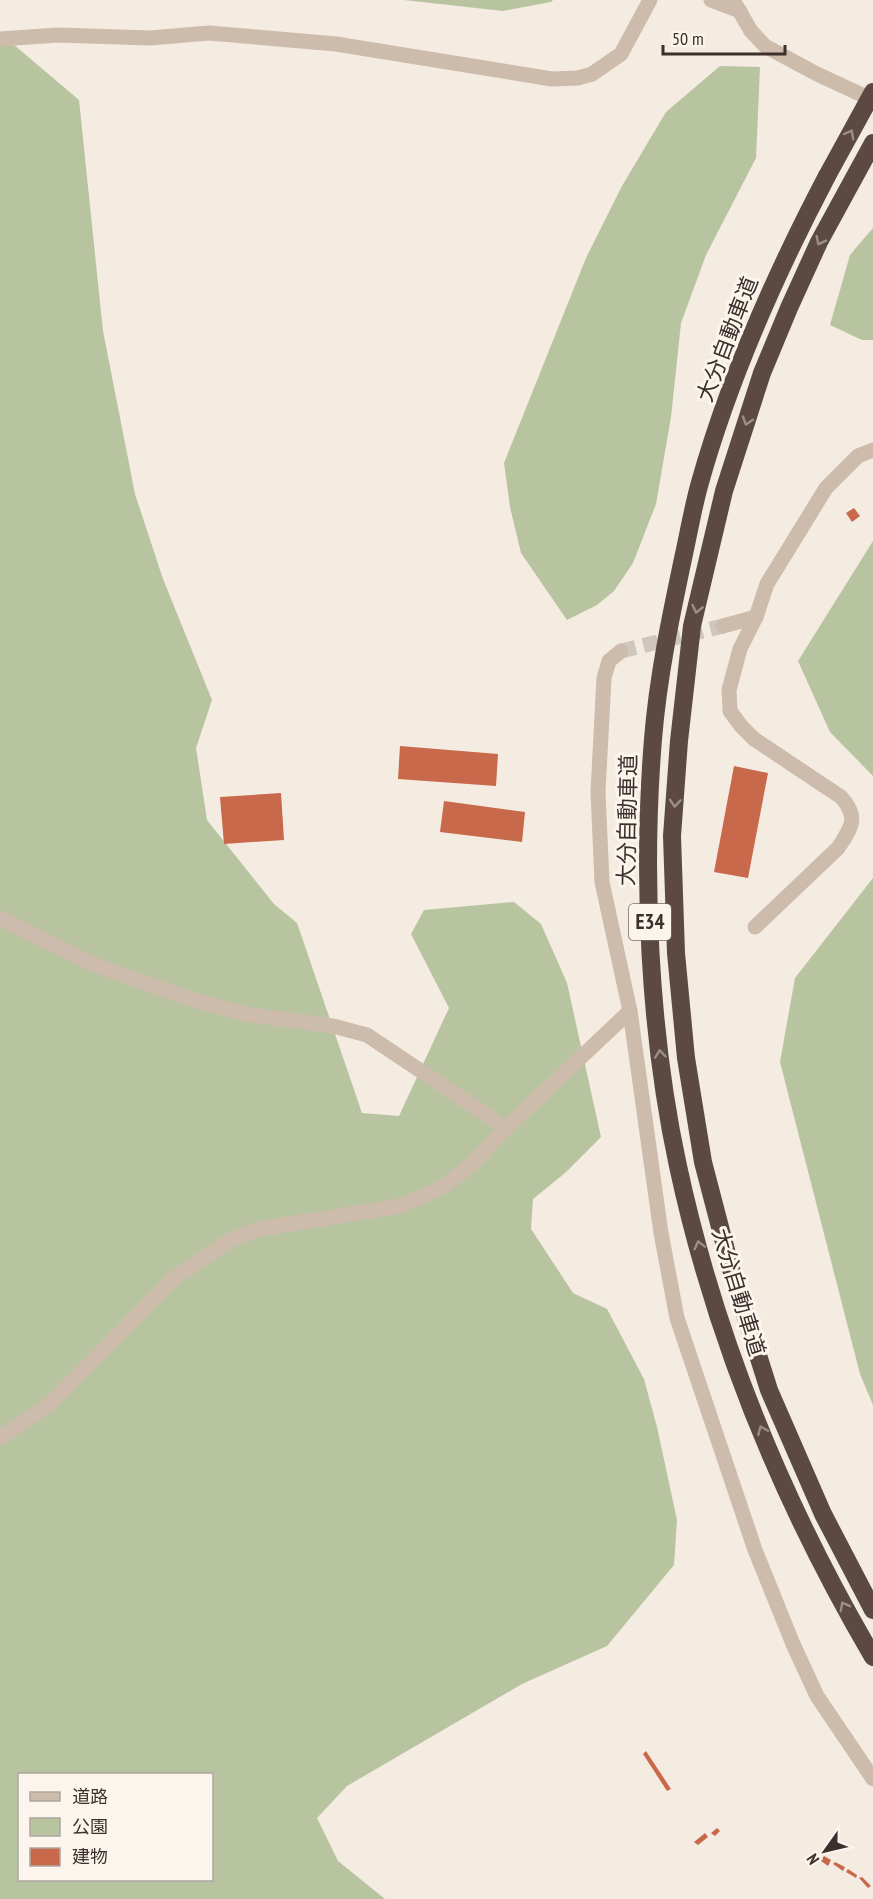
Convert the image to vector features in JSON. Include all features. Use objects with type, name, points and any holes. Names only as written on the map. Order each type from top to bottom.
[{"type":"highway","name":"大分自動車道","points":[[873,92],[794,240],[739,365],[699,485],[669,625],[653,737],[649,836],[651,952],[661,1064],[678,1165],[707,1278],[747,1395],[801,1523],[873,1657]]},
{"type":"highway","name":"大分自動車道","points":[[873,143],[819,242],[775,340],[724,491],[693,626],[679,741],[672,836],[676,953],[686,1058],[708,1184],[732,1273],[769,1390],[823,1514],[873,1610]]},
{"type":"street","points":[[0,39],[58,35],[150,38],[209,33],[336,44],[552,79],[578,78],[592,74],[621,54],[650,0]]},
{"type":"street","points":[[711,0],[737,6],[751,31],[765,46],[873,100]]},
{"type":"street","points":[[755,927],[838,848],[848,834],[852,815],[849,806],[841,797],[754,739],[741,726],[730,711],[729,690],[740,649],[756,617],[767,584],[826,488],[858,456],[873,450]]},
{"type":"street","points":[[723,626],[756,617]]},
{"type":"street","points":[[621,651],[609,661],[604,678],[598,792],[602,882],[630,1011],[661,1233],[680,1328],[755,1550],[793,1644],[817,1696],[873,1779]]},
{"type":"street","points":[[0,918],[90,963],[190,999],[244,1014],[333,1026],[367,1035],[506,1128]]},
{"type":"street","points":[[0,1438],[51,1403],[174,1278],[232,1239],[260,1229],[399,1206],[443,1187],[473,1163],[506,1128],[630,1011]]},
{"type":"green space","points":[[404,0],[553,0],[503,11]]},
{"type":"green space","points":[[0,33],[79,100],[103,331],[135,494],[163,579],[212,700],[196,748],[207,820],[274,904],[297,923],[362,1113],[399,1116],[449,1008],[411,934],[424,910],[514,902],[541,924],[567,983],[601,1137],[565,1173],[533,1199],[531,1229],[573,1293],[607,1309],[644,1379],[677,1520],[674,1565],[607,1646],[522,1684],[347,1786],[317,1818],[338,1861],[385,1899],[0,1899]]},
{"type":"green space","points":[[720,66],[760,67],[756,158],[706,255],[681,323],[671,417],[656,504],[633,563],[614,591],[597,605],[567,620],[521,553],[510,507],[504,463],[586,258],[622,186],[666,112]]},
{"type":"green space","points":[[873,228],[873,340],[862,340],[830,325],[850,255]]},
{"type":"green space","points":[[873,541],[873,776],[830,732],[798,661]]},
{"type":"green space","points":[[873,878],[873,1405],[860,1374],[780,1062],[795,978]]},
{"type":"building","points":[[854,508],[860,516],[852,522],[846,513]]},
{"type":"building","points":[[400,746],[498,754],[496,786],[398,779]]},
{"type":"building","points":[[734,766],[768,773],[748,878],[714,872]]},
{"type":"building","points":[[281,793],[284,840],[224,844],[220,797]]},
{"type":"building","points":[[444,801],[525,812],[522,842],[440,832]]},
{"type":"building","points":[[646,1751],[671,1789],[667,1791],[643,1754]]},
{"type":"building","points":[[717,1828],[720,1831],[715,1836],[711,1833]]},
{"type":"building","points":[[705,1833],[708,1837],[698,1845],[694,1842]]},
{"type":"building","points":[[824,1856],[831,1860],[828,1866],[821,1861]]},
{"type":"building","points":[[835,1862],[845,1867],[843,1871],[833,1864]]},
{"type":"building","points":[[848,1869],[857,1875],[856,1878],[846,1872]]},
{"type":"building","points":[[862,1877],[871,1886],[868,1888],[859,1878]]},
{"type":"tunnel","points":[[621,651],[723,626]]}]
